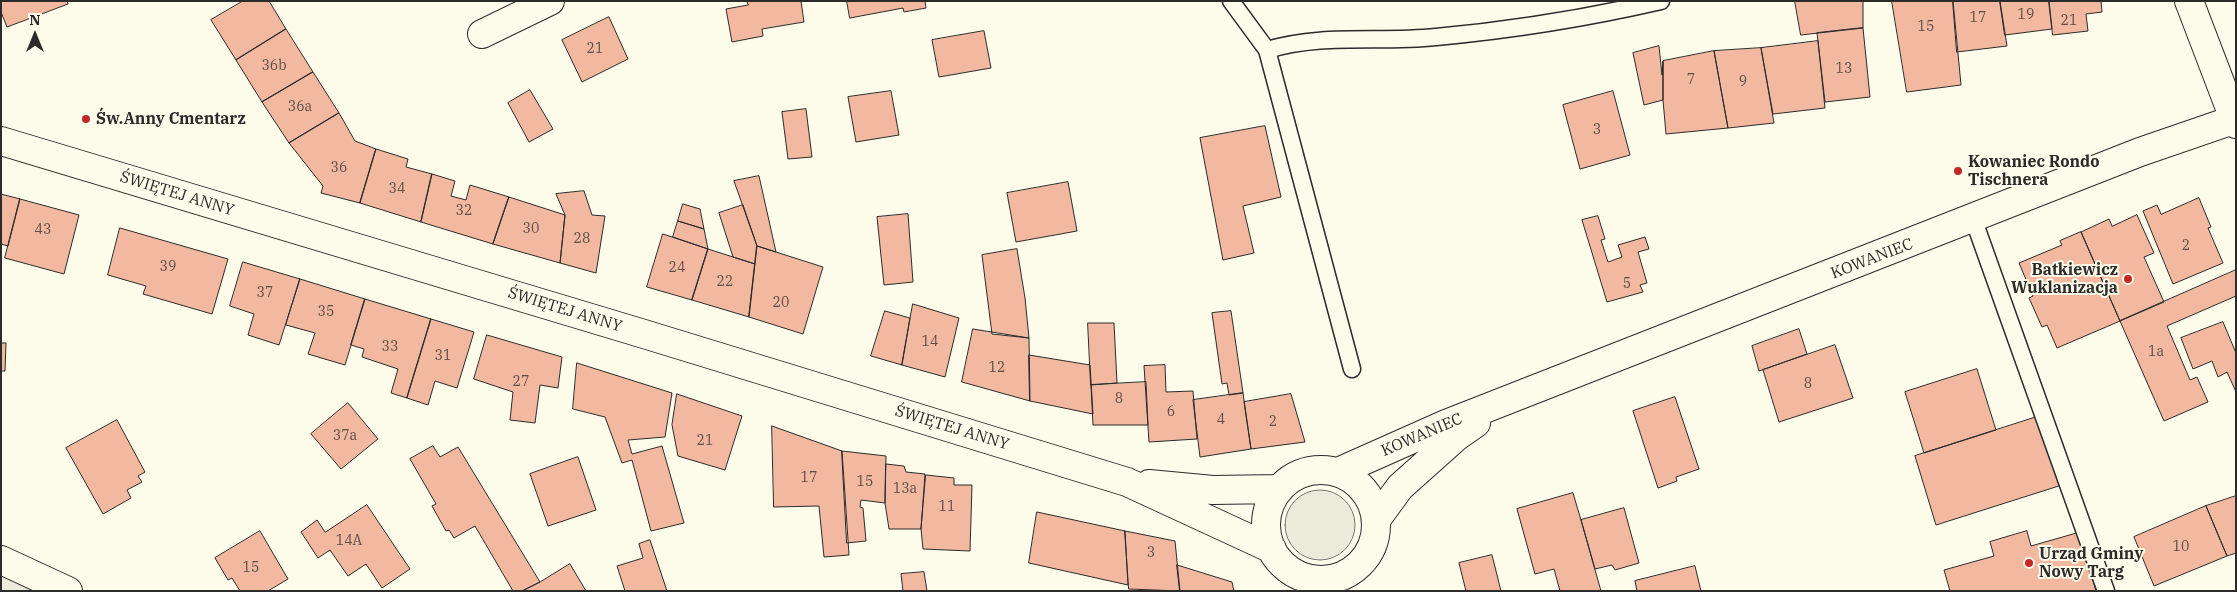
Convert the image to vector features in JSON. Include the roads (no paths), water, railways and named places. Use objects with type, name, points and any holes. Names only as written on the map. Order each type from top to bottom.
[{"type":"street","points":[[482,34],[550,1]]},
{"type":"street","points":[[2189,1],[2235,121]]},
{"type":"street","name":"KOWANIEC","points":[[1338,472],[1401,443],[1508,400],[2148,149],[2235,121]]},
{"type":"street","name":"ŚWIĘTEJ ANNY","points":[[1,141],[635,331],[1127,482],[1272,549]]},
{"type":"street","name":"KOWANIEC","points":[[1376,520],[1400,487],[1422,466],[1456,437],[1508,400]]},
{"type":"street","points":[[1320,470],[1338,472],[1348,477],[1364,491],[1374,510],[1376,520],[1374,538],[1356,579],[1348,573],[1330,579],[1311,579],[1305,584],[1288,569],[1272,549],[1266,529],[1266,518],[1279,489],[1302,474],[1320,470]]},
{"type":"street","name":"ŚWIĘTEJ ANNY","points":[[1127,482],[1213,490],[1279,489]]},
{"type":"street","points":[[1,560],[68,591]]},
{"type":"lane","points":[[1231,1],[1267,50],[1352,369]]},
{"type":"lane","points":[[1267,50],[1306,40],[1435,37],[1592,17],[1661,1]]},
{"type":"lane","points":[[1973,218],[2106,591]]},
{"type":"place","name":"Św.Anny Cmentarz","points":[[86,119]]},
{"type":"place","name":"Kowaniec Rondo Tischnera","points":[[1958,171]]},
{"type":"place","name":"Batkiewicz Wuklanizacja","points":[[2128,279]]},
{"type":"place","name":"Urząd Gminy Nowy Targ","points":[[2029,563]]}]
